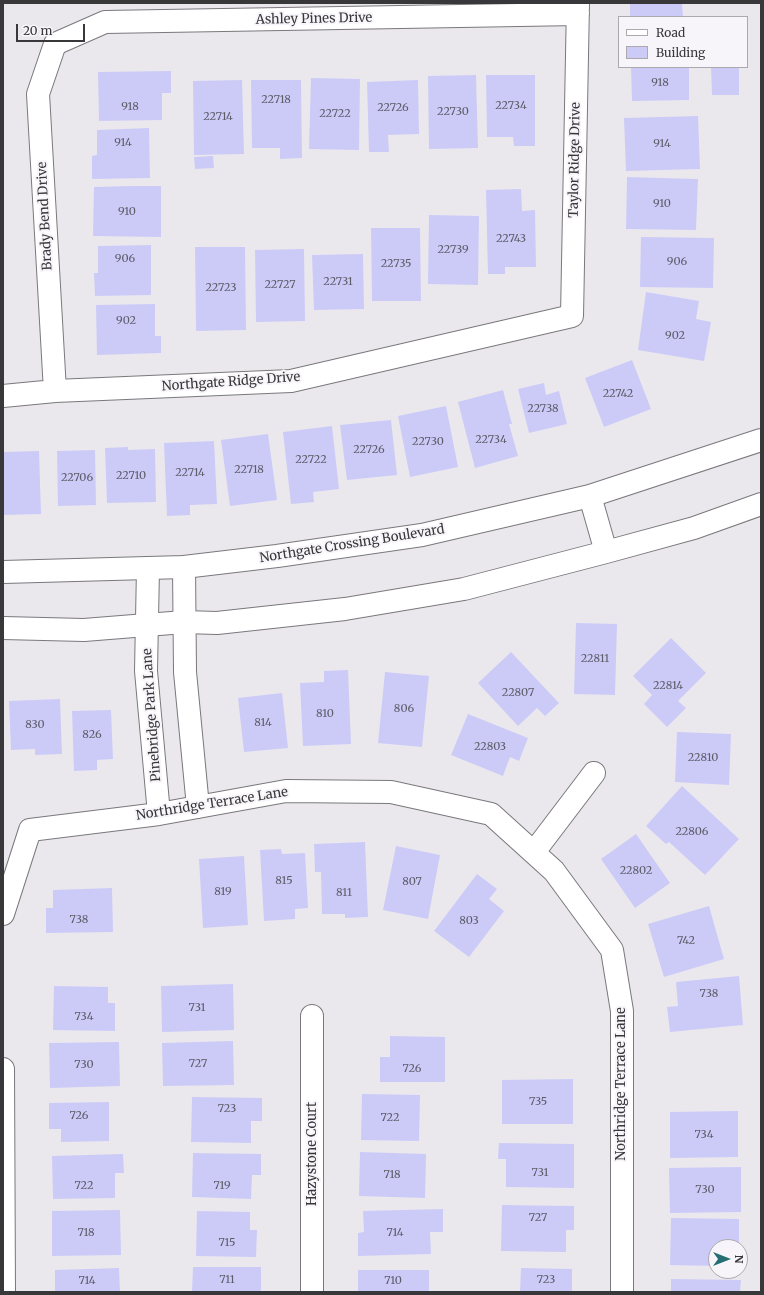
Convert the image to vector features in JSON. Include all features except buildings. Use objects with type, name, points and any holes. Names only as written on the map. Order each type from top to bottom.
[{"type":"street","name":"Ashley Pines Drive","points":[[55,44],[105,22],[578,9]]},
{"type":"street","name":"Taylor Ridge Drive","points":[[572,316],[578,9]]},
{"type":"street","name":"Brady Bend Drive","points":[[55,44],[38,94],[55,392]]},
{"type":"street","name":"Northgate Ridge Drive","points":[[3,396],[55,392],[291,381],[572,316]]},
{"type":"street","name":"Northgate Crossing Boulevard","points":[[3,572],[184,567],[291,554],[422,535],[590,496],[761,440]]},
{"type":"street","points":[[590,496],[606,552]]},
{"type":"street","points":[[3,628],[84,630],[184,622],[217,623],[345,609],[464,588],[694,528],[761,504]]},
{"type":"street","points":[[184,567],[185,672],[198,807]]},
{"type":"street","name":"Pinebridge Park Lane","points":[[148,568],[146,671],[159,814]]},
{"type":"street","points":[[534,852],[594,773]]},
{"type":"street","name":"Northridge Terrace Lane","points":[[3,914],[30,830],[159,814],[286,791],[391,792],[491,814],[554,871],[612,950],[622,1011],[622,1292]]},
{"type":"street","name":"Hazystone Court","points":[[312,1016],[312,1292]]},
{"type":"street","points":[[3,1069],[4,1292]]}]
